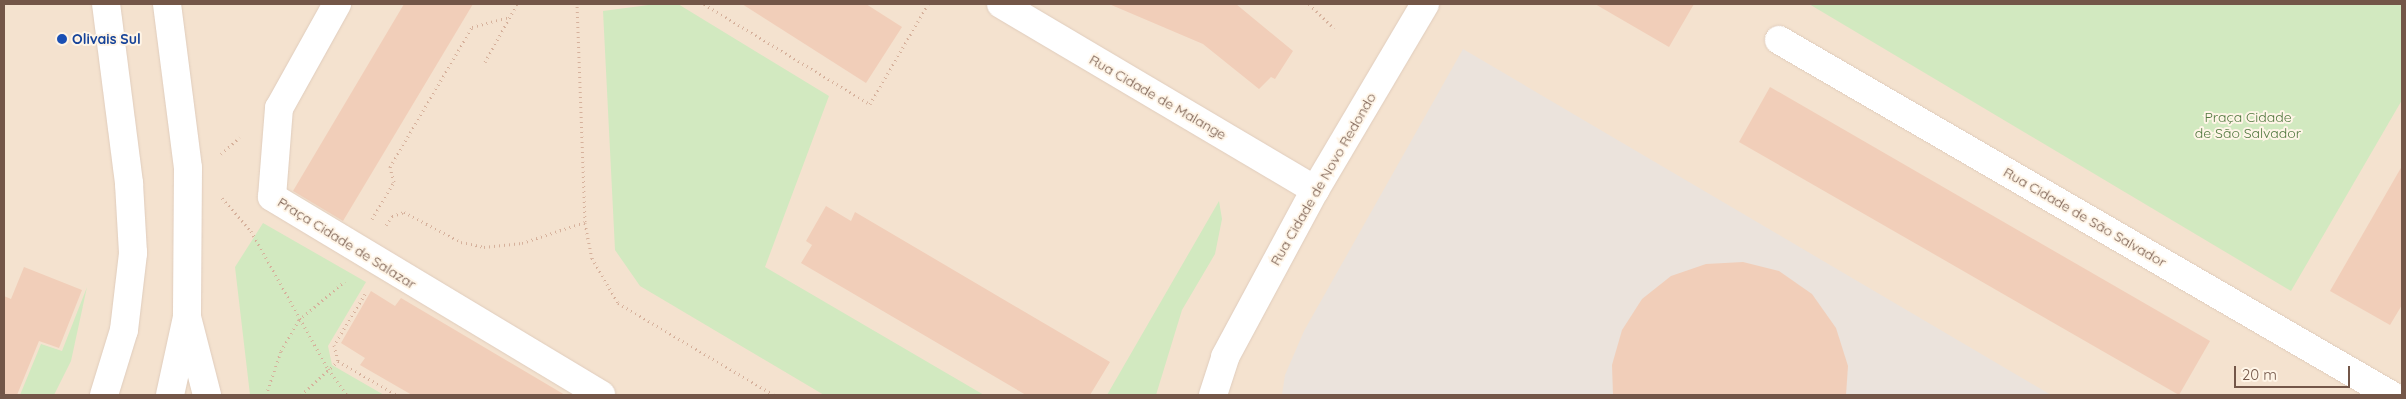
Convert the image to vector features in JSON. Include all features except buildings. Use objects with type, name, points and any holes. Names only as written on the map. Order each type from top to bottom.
[{"type":"street","points":[[104,395],[124,330],[133,253],[129,183],[106,4]]},
{"type":"street","points":[[168,4],[188,168],[187,317],[170,395]]},
{"type":"street","name":"Praça Cidade de Salazar","points":[[337,4],[278,108],[272,197],[601,395]]},
{"type":"street","name":"Rua Cidade de Malange","points":[[1001,4],[1315,190]]},
{"type":"street","name":"Rua Cidade de Novo Redondo","points":[[1213,395],[1225,357],[1315,190],[1425,4]]},
{"type":"street","name":"Rua Cidade de São Salvador","points":[[1779,40],[2391,395]]},
{"type":"street","points":[[187,317],[207,395]]},
{"type":"street","points":[[1225,357],[1229,395]]},
{"type":"path","points":[[485,62],[517,4]]},
{"type":"path","points":[[577,4],[584,222],[592,258],[618,302],[774,395]]},
{"type":"path","points":[[704,4],[870,104],[928,4]]},
{"type":"path","points":[[1309,4],[1334,28]]},
{"type":"path","points":[[370,222],[394,182],[390,167],[472,27],[510,17]]},
{"type":"path","points":[[216,157],[236,143]]},
{"type":"path","points":[[220,196],[251,231],[328,370],[347,395]]},
{"type":"path","points":[[384,230],[392,216],[404,212],[461,242],[484,247],[522,243],[584,222]]},
{"type":"path","points":[[266,395],[281,351],[299,320],[348,280]]},
{"type":"path","points":[[369,287],[334,346],[338,360],[397,395]]},
{"type":"path","points":[[301,395],[338,360]]},
{"type":"shaded area","name":"Olivais Sul","points":[[4,4],[2402,4],[2402,395],[4,395]]},
{"type":"shaded area","points":[[1463,49],[2051,395],[1282,395],[1285,375],[1304,331]]},
{"type":"green space","points":[[656,4],[678,4],[829,96],[765,267],[984,395],[824,395],[640,286],[615,250],[603,11]]},
{"type":"green space","name":"Praça Cidade de São Salvador","points":[[1809,4],[2402,4],[2402,100],[2291,291]]},
{"type":"green space","points":[[1219,201],[1222,219],[1215,254],[1182,310],[1156,395],[1107,395]]},
{"type":"green space","points":[[263,223],[366,282],[328,346],[332,365],[384,395],[250,395],[235,267]]},
{"type":"green space","points":[[87,287],[71,361],[54,395],[20,395],[41,344],[62,351]]},
{"type":"place","name":"Olivais Sul","points":[[62,39]]}]
